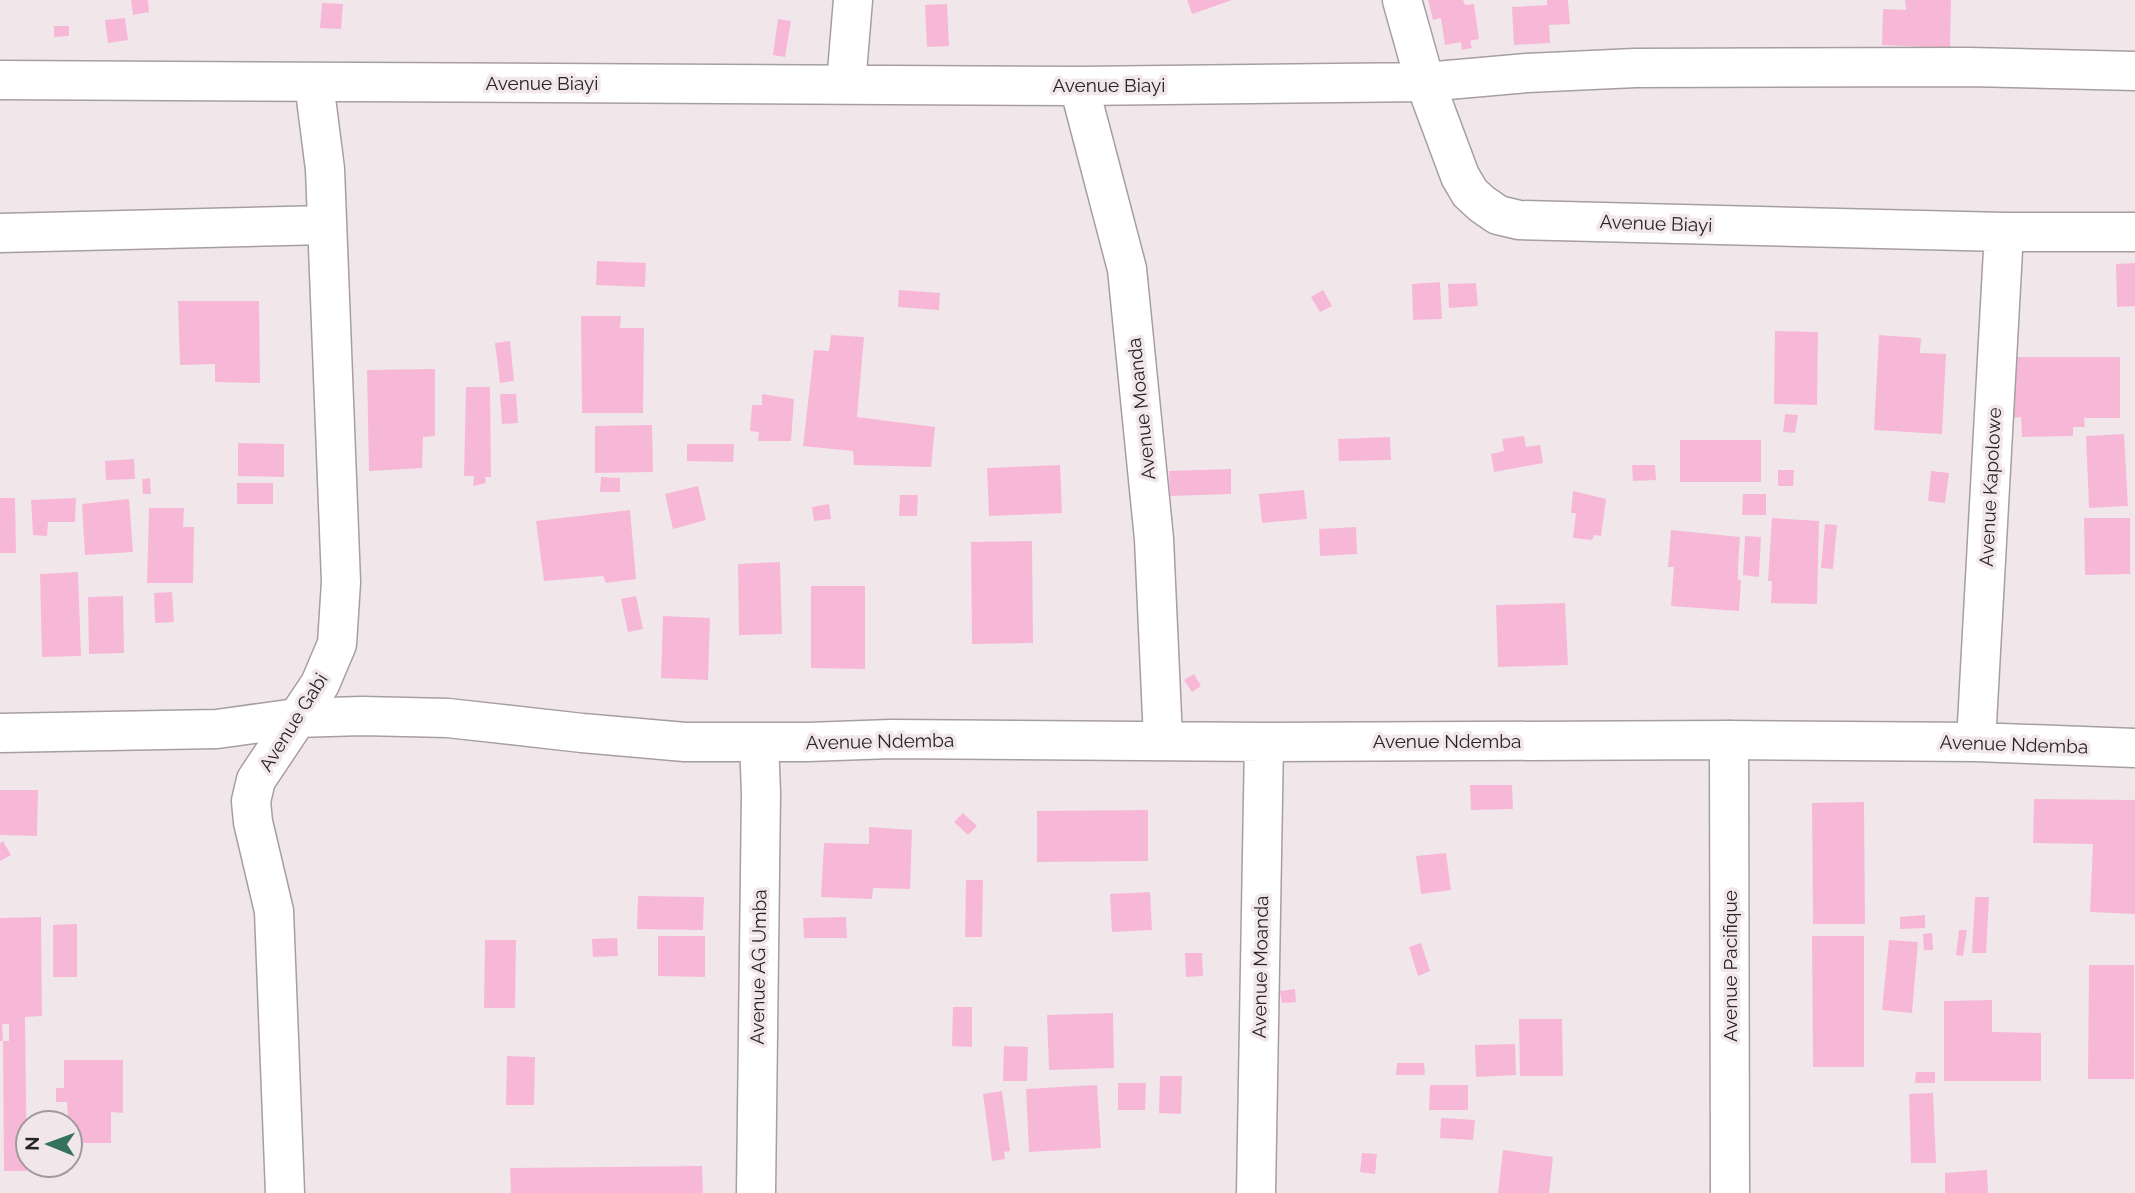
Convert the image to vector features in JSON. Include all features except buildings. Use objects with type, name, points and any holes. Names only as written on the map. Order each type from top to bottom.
[{"type":"street","points":[[846,84],[853,0]]},
{"type":"street","points":[[1402,0],[1425,82],[1527,73],[1635,68],[1969,67],[2135,71]]},
{"type":"street","name":"Avenue Biayi","points":[[0,80],[1079,86],[1425,82],[1460,176],[1470,193],[1498,215],[1519,220],[2004,232],[2135,232]]},
{"type":"street","name":"Avenue Gabi","points":[[285,1193],[274,911],[253,822],[251,801],[256,780],[320,684],[337,644],[341,582],[325,169],[314,83]]},
{"type":"street","name":"Avenue Moanda","points":[[1079,86],[1127,269],[1154,539],[1163,739]]},
{"type":"street","points":[[0,233],[327,225]]},
{"type":"street","name":"Avenue Kapolowe","points":[[1976,742],[2004,232]]},
{"type":"street","name":"Avenue Ndemba","points":[[0,733],[217,729],[296,718],[362,716],[448,718],[685,742],[1729,740],[1976,742],[2135,748]]},
{"type":"street","name":"Avenue Pacifique","points":[[1729,740],[1730,1193]]},
{"type":"street","name":"Avenue Moanda","points":[[1256,1193],[1264,741]]},
{"type":"street","name":"Avenue AG Umba","points":[[756,1193],[761,793],[759,742]]}]
